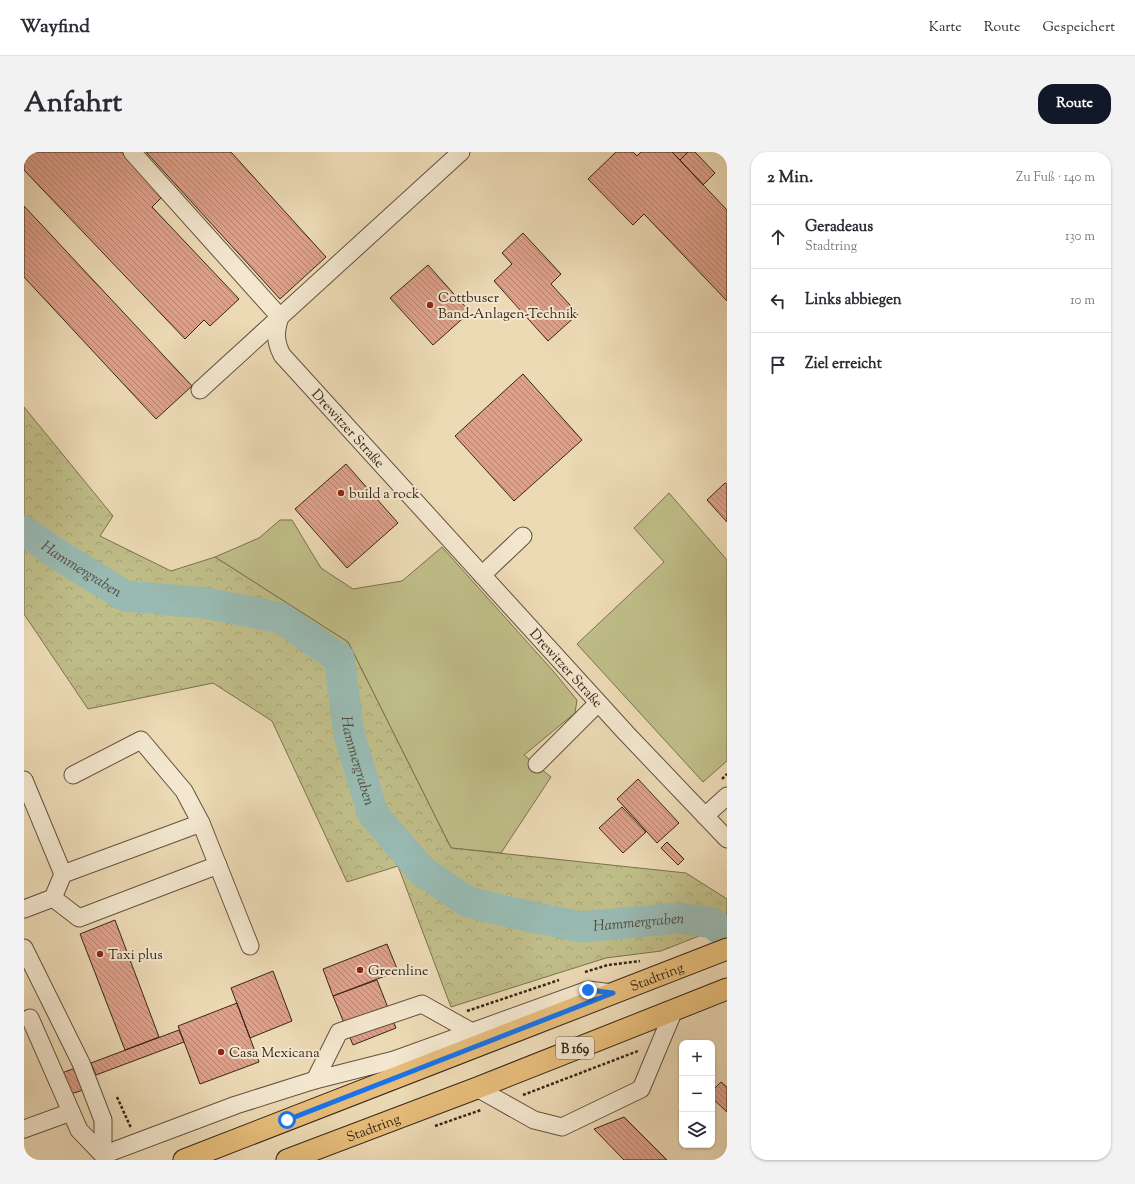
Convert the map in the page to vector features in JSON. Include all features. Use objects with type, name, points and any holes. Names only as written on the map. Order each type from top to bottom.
[{"type":"main road","name":"Stadtring","points":[[184,1160],[727,949]]},
{"type":"main road","name":"Stadtring","points":[[287,1160],[477,1088],[727,989]]},
{"type":"street","points":[[132,152],[280,317]]},
{"type":"street","points":[[200,390],[461,152]]},
{"type":"street","name":"Drewitzer Straße","points":[[280,317],[275,330],[277,344],[282,355],[598,703],[727,839]]},
{"type":"street","points":[[482,575],[523,536]]},
{"type":"street","points":[[537,764],[598,703]]},
{"type":"street","points":[[73,775],[141,740],[184,791],[201,823],[250,946]]},
{"type":"street","points":[[24,780],[63,874],[53,898],[24,909]]},
{"type":"street","points":[[705,816],[727,796]]},
{"type":"street","points":[[63,874],[201,823]]},
{"type":"street","points":[[53,898],[79,918],[218,865]]},
{"type":"street","points":[[24,948],[80,1063],[103,1120],[105,1158]]},
{"type":"street","points":[[105,1158],[236,1105],[315,1080],[394,1060],[588,990],[613,993]]},
{"type":"street","points":[[315,1080],[339,1032],[422,1004],[472,1032]]},
{"type":"street","points":[[54,1008],[27,1020],[79,1130],[105,1158]]},
{"type":"street","points":[[477,1088],[534,1120],[562,1127],[641,1089],[674,1010]]},
{"type":"street","points":[[24,1129],[71,1112]]},
{"type":"path","points":[[432,1127],[504,1102],[661,1042]]},
{"type":"path","points":[[583,1067],[585,1071]]},
{"type":"green space","points":[[24,407],[113,516],[100,536],[171,571],[215,557],[348,642],[451,848],[686,873],[727,899],[727,925],[661,951],[606,958],[451,1007],[398,866],[347,882],[272,721],[213,683],[88,709],[24,614]]},
{"type":"green space","points":[[669,493],[727,560],[727,761],[703,782],[577,644],[664,562],[634,528]]},
{"type":"green space","points":[[280,520],[292,520],[321,568],[353,589],[402,581],[442,547],[554,672],[577,700],[575,713],[524,755],[551,777],[501,853],[451,848],[348,642],[215,557],[259,538]]},
{"type":"building","points":[[24,152],[124,152],[164,195],[152,207],[239,299],[210,326],[204,320],[185,339],[24,170]]},
{"type":"building","points":[[146,152],[231,152],[326,257],[280,299]]},
{"type":"building","points":[[616,152],[633,152],[637,156],[641,152],[672,152],[727,210],[727,301],[644,214],[633,225],[588,179]]},
{"type":"building","points":[[672,152],[688,152],[680,160]]},
{"type":"building","points":[[688,152],[695,152],[715,173],[703,185],[680,160]]},
{"type":"building","points":[[24,206],[192,386],[156,419],[24,277]]},
{"type":"building","points":[[523,233],[561,274],[551,284],[578,314],[548,341],[494,281],[512,264],[502,253]]},
{"type":"building","name":"Cottbuser Band-Anlagen-Technik","points":[[428,265],[470,312],[433,345],[390,298]]},
{"type":"building","points":[[523,374],[582,440],[514,501],[455,436]]},
{"type":"building","points":[[346,464],[398,523],[347,568],[295,509]]},
{"type":"building","points":[[725,483],[727,484],[727,522],[707,500]]},
{"type":"building","points":[[638,779],[679,823],[657,843],[617,799]]},
{"type":"building","points":[[622,807],[646,832],[623,853],[599,828]]},
{"type":"building","points":[[667,842],[684,859],[678,865],[661,848]]},
{"type":"building","points":[[115,920],[159,1037],[125,1050],[80,934]]},
{"type":"building","name":"Greenline","points":[[387,944],[398,971],[333,996],[323,969]]},
{"type":"building","points":[[273,971],[292,1021],[250,1038],[231,988]]},
{"type":"building","points":[[377,980],[396,1028],[353,1045],[333,996]]},
{"type":"building","name":"Casa Mexicana","points":[[237,1003],[259,1062],[200,1084],[178,1026]]},
{"type":"building","points":[[179,1030],[184,1042],[96,1075],[91,1063]]},
{"type":"building","points":[[75,1068],[83,1090],[71,1094],[62,1073]]},
{"type":"building","points":[[721,1082],[727,1087],[727,1112],[715,1101],[715,1088]]},
{"type":"building","points":[[624,1117],[667,1160],[624,1160],[594,1129]]},
{"type":"waterway","name":"Hammergraben","points":[[24,531],[59,555],[125,596],[205,603],[281,618],[339,658],[349,734],[373,814],[422,871],[468,902],[581,927],[679,918],[712,923],[727,935]]},
{"type":"place","name":"Cottbuser Band-Anlagen-Technik","points":[[430,305]]},
{"type":"place","name":"build a rock","points":[[341,493]]},
{"type":"place","name":"Taxi plus","points":[[100,954]]},
{"type":"place","name":"Greenline","points":[[360,970]]},
{"type":"place","name":"Casa Mexicana","points":[[221,1052]]},
{"type":"route","points":[[287,1120],[613,993],[588,990]]}]
